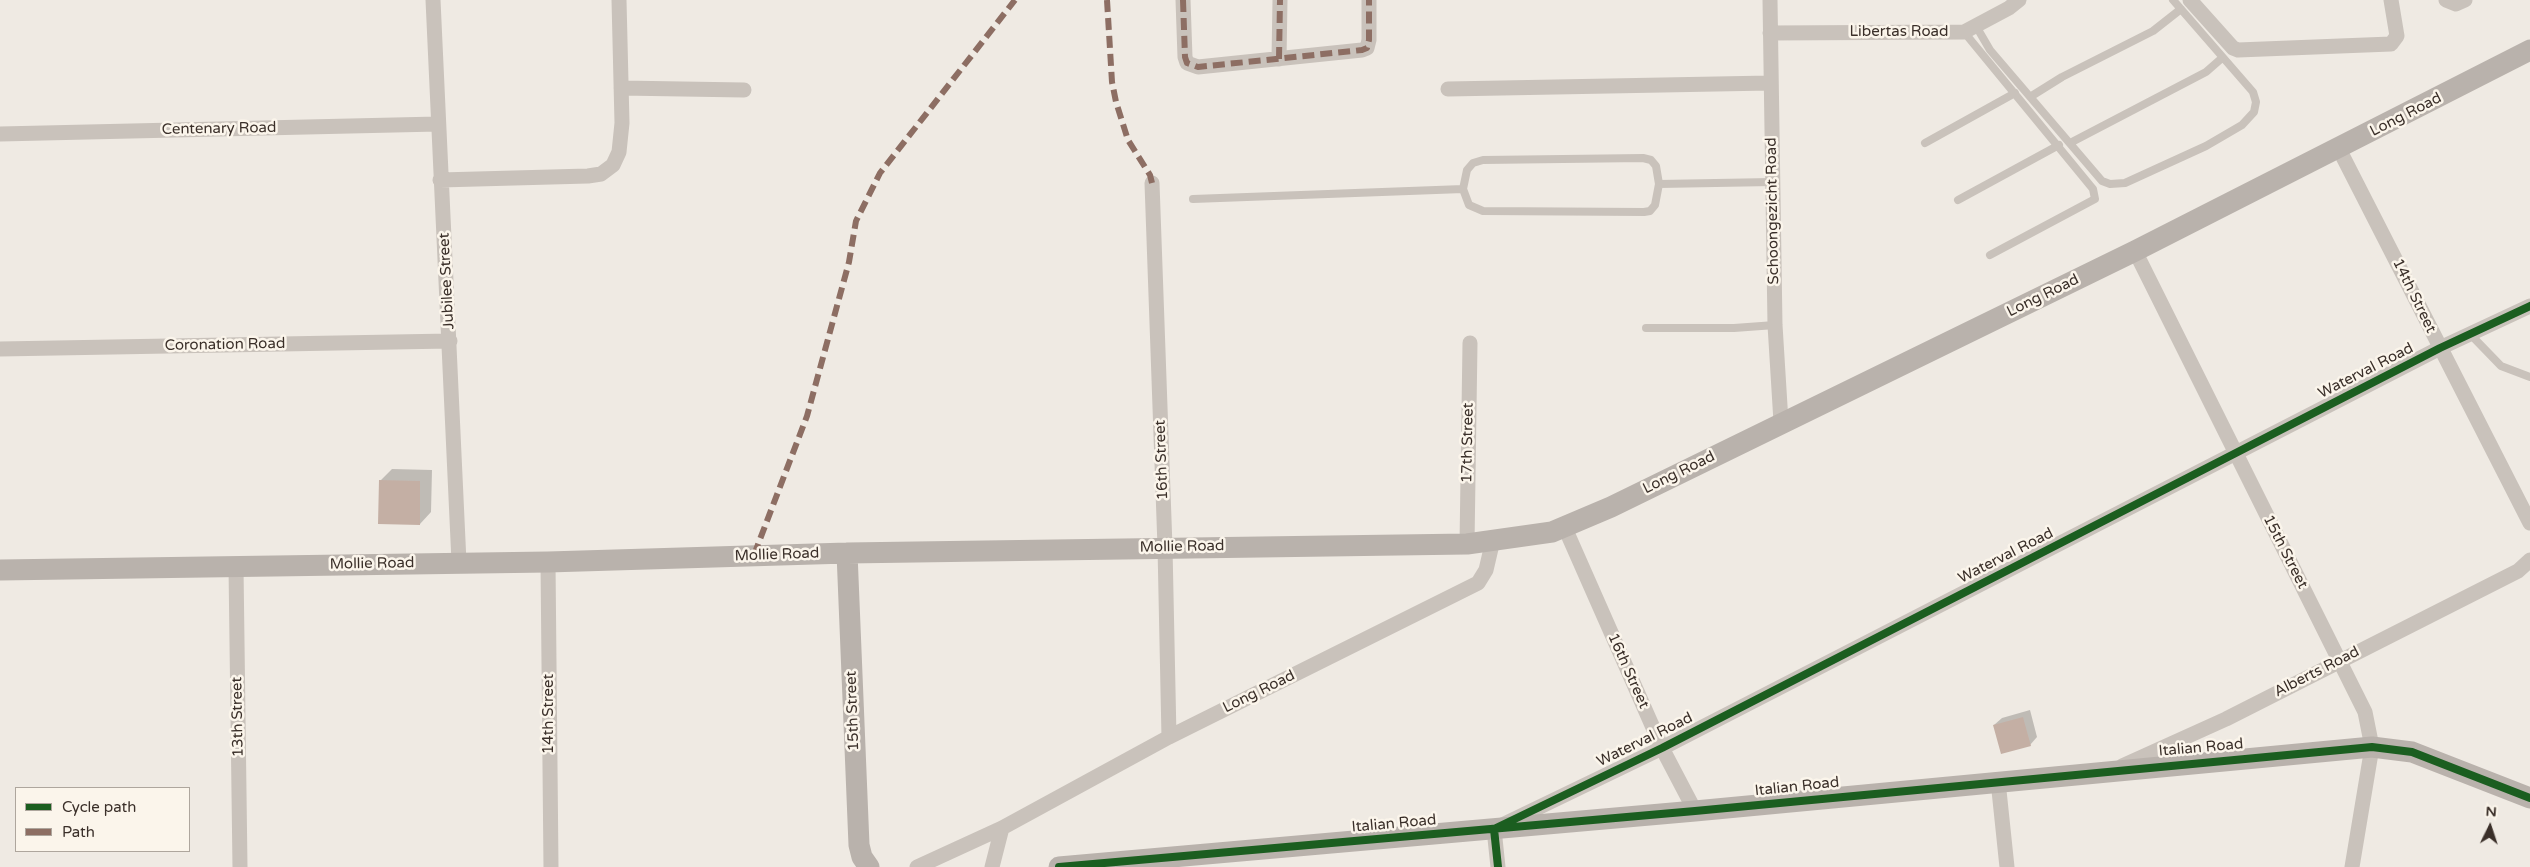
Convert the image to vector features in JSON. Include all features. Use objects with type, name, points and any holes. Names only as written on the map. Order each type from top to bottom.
[{"type":"main road","name":"Long Road","points":[[1559,530],[2135,251],[2339,149],[2530,50]]},
{"type":"main road","name":"Mollie Road","points":[[0,570],[548,562],[847,552],[1467,544],[1559,530]]},
{"type":"main road","name":"15th Street","points":[[847,552],[859,845],[862,857],[869,867]]},
{"type":"main road","name":"Italian Road","points":[[1059,867],[1695,811],[2372,747],[2412,752],[2530,798]]},
{"type":"street","name":"Jubilee Street","points":[[434,0],[440,180],[450,342],[459,562]]},
{"type":"street","points":[[440,180],[601,174],[613,165],[619,152],[621,88],[619,0]]},
{"type":"street","points":[[1183,0],[1185,57],[1189,64],[1212,66],[1359,51],[1367,48],[1369,40],[1369,0]]},
{"type":"street","points":[[1279,59],[1280,0]]},
{"type":"street","name":"Schoongezicht Road","points":[[1770,0],[1775,324],[1781,422]]},
{"type":"street","name":"Libertas Road","points":[[1770,33],[1970,28],[2009,8],[2019,0]]},
{"type":"street","points":[[2186,5],[2233,48],[2238,50],[2391,44],[2397,36],[2391,0]]},
{"type":"street","points":[[2446,0],[2456,4],[2465,0]]},
{"type":"street","points":[[1448,89],[1770,83]]},
{"type":"street","points":[[621,88],[744,90]]},
{"type":"street","name":"Centenary Road","points":[[0,134],[438,124]]},
{"type":"street","name":"14th Street","points":[[2339,149],[2530,523]]},
{"type":"street","name":"16th Street","points":[[1152,183],[1165,547],[1169,737]]},
{"type":"street","name":"15th Street","points":[[2135,251],[2365,712],[2372,747],[2352,867]]},
{"type":"street","name":"Waterval Road","points":[[1494,829],[1662,748],[2440,348],[2530,306]]},
{"type":"street","name":"Coronation Road","points":[[0,349],[450,342]]},
{"type":"street","name":"17th Street","points":[[1467,544],[1470,343]]},
{"type":"street","name":"16th Street","points":[[1559,530],[1662,748],[1695,811]]},
{"type":"street","name":"Long Road","points":[[917,867],[1002,828],[1169,737],[1478,583],[1484,576],[1493,540]]},
{"type":"street","name":"Alberts Road","points":[[2114,770],[2226,718],[2518,571],[2530,560]]},
{"type":"street","name":"14th Street","points":[[548,562],[551,867]]},
{"type":"street","name":"13th Street","points":[[236,567],[240,867]]},
{"type":"street","points":[[1998,781],[2007,867]]},
{"type":"street","points":[[992,867],[1002,828]]},
{"type":"street","points":[[1494,829],[1498,867]]},
{"type":"lane","points":[[1970,28],[2102,181],[2110,184],[2125,183],[2143,176],[2234,130],[2242,125],[2254,112],[2256,102],[2253,92],[2222,58],[2186,5],[2173,0]]},
{"type":"lane","points":[[2030,97],[2062,77],[2153,31],[2186,5]]},
{"type":"lane","points":[[1970,28],[2016,93],[2093,189],[2095,199],[1990,255]]},
{"type":"lane","points":[[2070,143],[2206,72],[2222,58]]},
{"type":"lane","points":[[1926,143],[2016,93]]},
{"type":"lane","points":[[1958,200],[2059,145]]},
{"type":"lane","points":[[1643,158],[1650,160],[1656,166],[1659,184],[1655,205],[1650,211],[1644,212],[1483,211],[1469,205],[1463,189],[1467,170],[1473,163],[1483,160],[1643,158]]},
{"type":"lane","points":[[1659,184],[1772,182]]},
{"type":"lane","points":[[1193,199],[1463,189]]},
{"type":"lane","points":[[1646,328],[1734,328],[1775,324]]},
{"type":"lane","points":[[2470,334],[2501,366],[2530,377]]},
{"type":"building","points":[[379,480],[420,481],[420,525],[378,524]]},
{"type":"building","points":[[2023,717],[2031,746],[2001,754],[1993,725]]},
{"type":"marked path","points":[[754,555],[807,416],[849,262],[856,221],[880,173],[1015,0]]},
{"type":"marked path","points":[[1107,0],[1112,82],[1116,102],[1128,140],[1150,175],[1152,183]]},
{"type":"marked path","points":[[1183,0],[1185,57],[1187,63],[1198,67],[1362,50],[1367,48],[1369,40],[1369,0]]},
{"type":"marked path","points":[[1279,59],[1280,0]]},
{"type":"cycle path","points":[[1498,867],[1494,829],[1662,748],[2440,348],[2530,306]]},
{"type":"cycle path","points":[[1059,867],[1695,811],[2372,747],[2412,752],[2530,798]]}]
